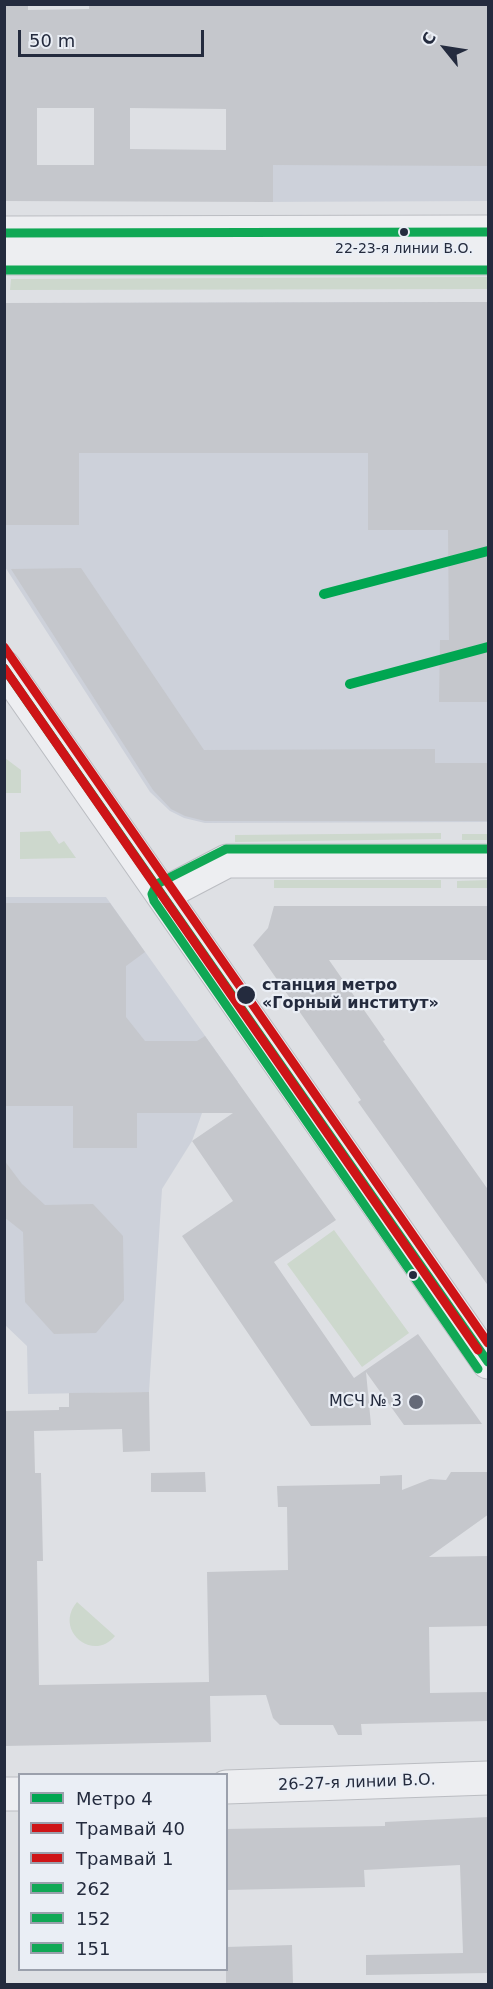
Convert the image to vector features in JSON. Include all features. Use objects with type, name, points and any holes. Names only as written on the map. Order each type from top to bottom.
[{"type":"street","points":[[4,233],[489,232]]},
{"type":"street","points":[[4,258],[489,258]]},
{"type":"street","points":[[4,667],[489,1362]]},
{"type":"street","points":[[164,894],[226,861],[489,861]]},
{"type":"street","name":"26-27-я линии В.О.","points":[[228,1787],[489,1778]]},
{"type":"shaded area","points":[[488,5],[488,201],[255,202],[256,165]]},
{"type":"shaded area","points":[[488,277],[488,289],[10,290],[11,279]]},
{"type":"shaded area","points":[[488,302],[488,822],[205,823],[184,818],[170,811],[150,792],[5,567],[5,303]]},
{"type":"shaded area","points":[[5,758],[21,770],[21,793],[5,793]]},
{"type":"shaded area","points":[[50,831],[59,844],[64,841],[76,858],[20,859],[20,832]]},
{"type":"shaded area","points":[[441,833],[441,839],[235,842],[235,835]]},
{"type":"shaded area","points":[[462,834],[488,834],[488,840],[462,840]]},
{"type":"shaded area","points":[[274,880],[441,880],[441,888],[274,888]]},
{"type":"shaded area","points":[[488,880],[488,888],[457,888],[457,881]]},
{"type":"shaded area","points":[[4,897],[106,897],[238,1082],[202,1113],[192,1141],[162,1189],[149,1392],[28,1394],[27,1346],[5,1325]]},
{"type":"shaded area","points":[[334,1230],[409,1333],[362,1367],[287,1264]]},
{"type":"shaded area","points":[[77,1602],[115,1636],[106,1643],[96,1646],[79,1640],[70,1623],[71,1613]]},
{"type":"building","points":[[4,4],[28,4],[28,10],[89,9],[89,4],[489,4],[489,166],[273,165],[273,202],[4,201]],"holes":[[[37,108],[94,108],[94,165],[37,165]],[[130,108],[226,109],[226,150],[130,149]]]},
{"type":"building","points":[[489,302],[489,702],[439,702],[440,640],[449,640],[448,530],[368,530],[368,453],[79,453],[79,525],[4,525],[4,303]]},
{"type":"building","points":[[81,568],[204,750],[435,749],[435,763],[489,763],[489,821],[205,821],[185,816],[171,809],[153,790],[11,569]]},
{"type":"building","points":[[4,903],[110,903],[145,952],[126,966],[126,1017],[145,1041],[197,1041],[205,1036],[336,1220],[274,1262],[354,1378],[418,1334],[482,1424],[404,1425],[366,1372],[371,1425],[311,1426],[182,1236],[233,1201],[192,1141],[233,1113],[137,1113],[137,1148],[73,1148],[73,1106],[4,1106]]},
{"type":"building","points":[[274,906],[489,906],[489,960],[329,960],[489,1191],[489,1287],[358,1102],[361,1100],[253,945],[268,928]]},
{"type":"building","points":[[4,1160],[22,1184],[45,1205],[93,1204],[123,1236],[124,1300],[96,1333],[54,1334],[25,1302],[23,1232],[4,1217]]},
{"type":"building","points":[[149,1392],[150,1451],[123,1452],[122,1429],[34,1431],[35,1473],[41,1473],[43,1561],[37,1561],[39,1685],[209,1682],[207,1572],[288,1570],[287,1507],[278,1507],[277,1486],[380,1484],[380,1476],[402,1475],[402,1490],[430,1479],[446,1480],[451,1472],[489,1472],[489,1514],[429,1557],[489,1556],[489,1626],[429,1627],[430,1693],[489,1692],[489,1721],[361,1724],[362,1735],[338,1735],[333,1725],[280,1725],[273,1718],[266,1695],[210,1696],[211,1742],[4,1746],[4,1411],[59,1410],[59,1407],[69,1407],[69,1393]]},
{"type":"building","points":[[205,1472],[206,1492],[151,1492],[151,1473]]},
{"type":"building","points":[[489,1817],[489,1973],[366,1975],[366,1955],[463,1953],[460,1865],[364,1870],[365,1887],[228,1890],[228,1829],[385,1826],[385,1822]]},
{"type":"building","points":[[292,1945],[293,1984],[226,1984],[228,1947]]},
{"type":"metro line","name":"4","points":[[324,594],[488,551]]},
{"type":"metro line","name":"4","points":[[350,684],[488,647]]},
{"type":"tram line","name":"40","points":[[4,647],[488,1343]]},
{"type":"tram line","name":"1","points":[[4,668],[478,1350]]},
{"type":"transit line","name":"151","points":[[4,233],[488,232]]},
{"type":"transit line","name":"152","points":[[4,270],[488,270]]},
{"type":"transit line","name":"262","points":[[4,668],[488,1362]]},
{"type":"transit line","name":"152","points":[[478,1369],[154,901],[152,894],[157,884],[226,849],[488,849]]},
{"type":"place","name":"22-23-я линии В.О.","points":[[404,232]]},
{"type":"place","name":"станция метро «Горный институт»","points":[[246,995]]},
{"type":"place","name":"МСЧ № 3","points":[[416,1402]]}]
